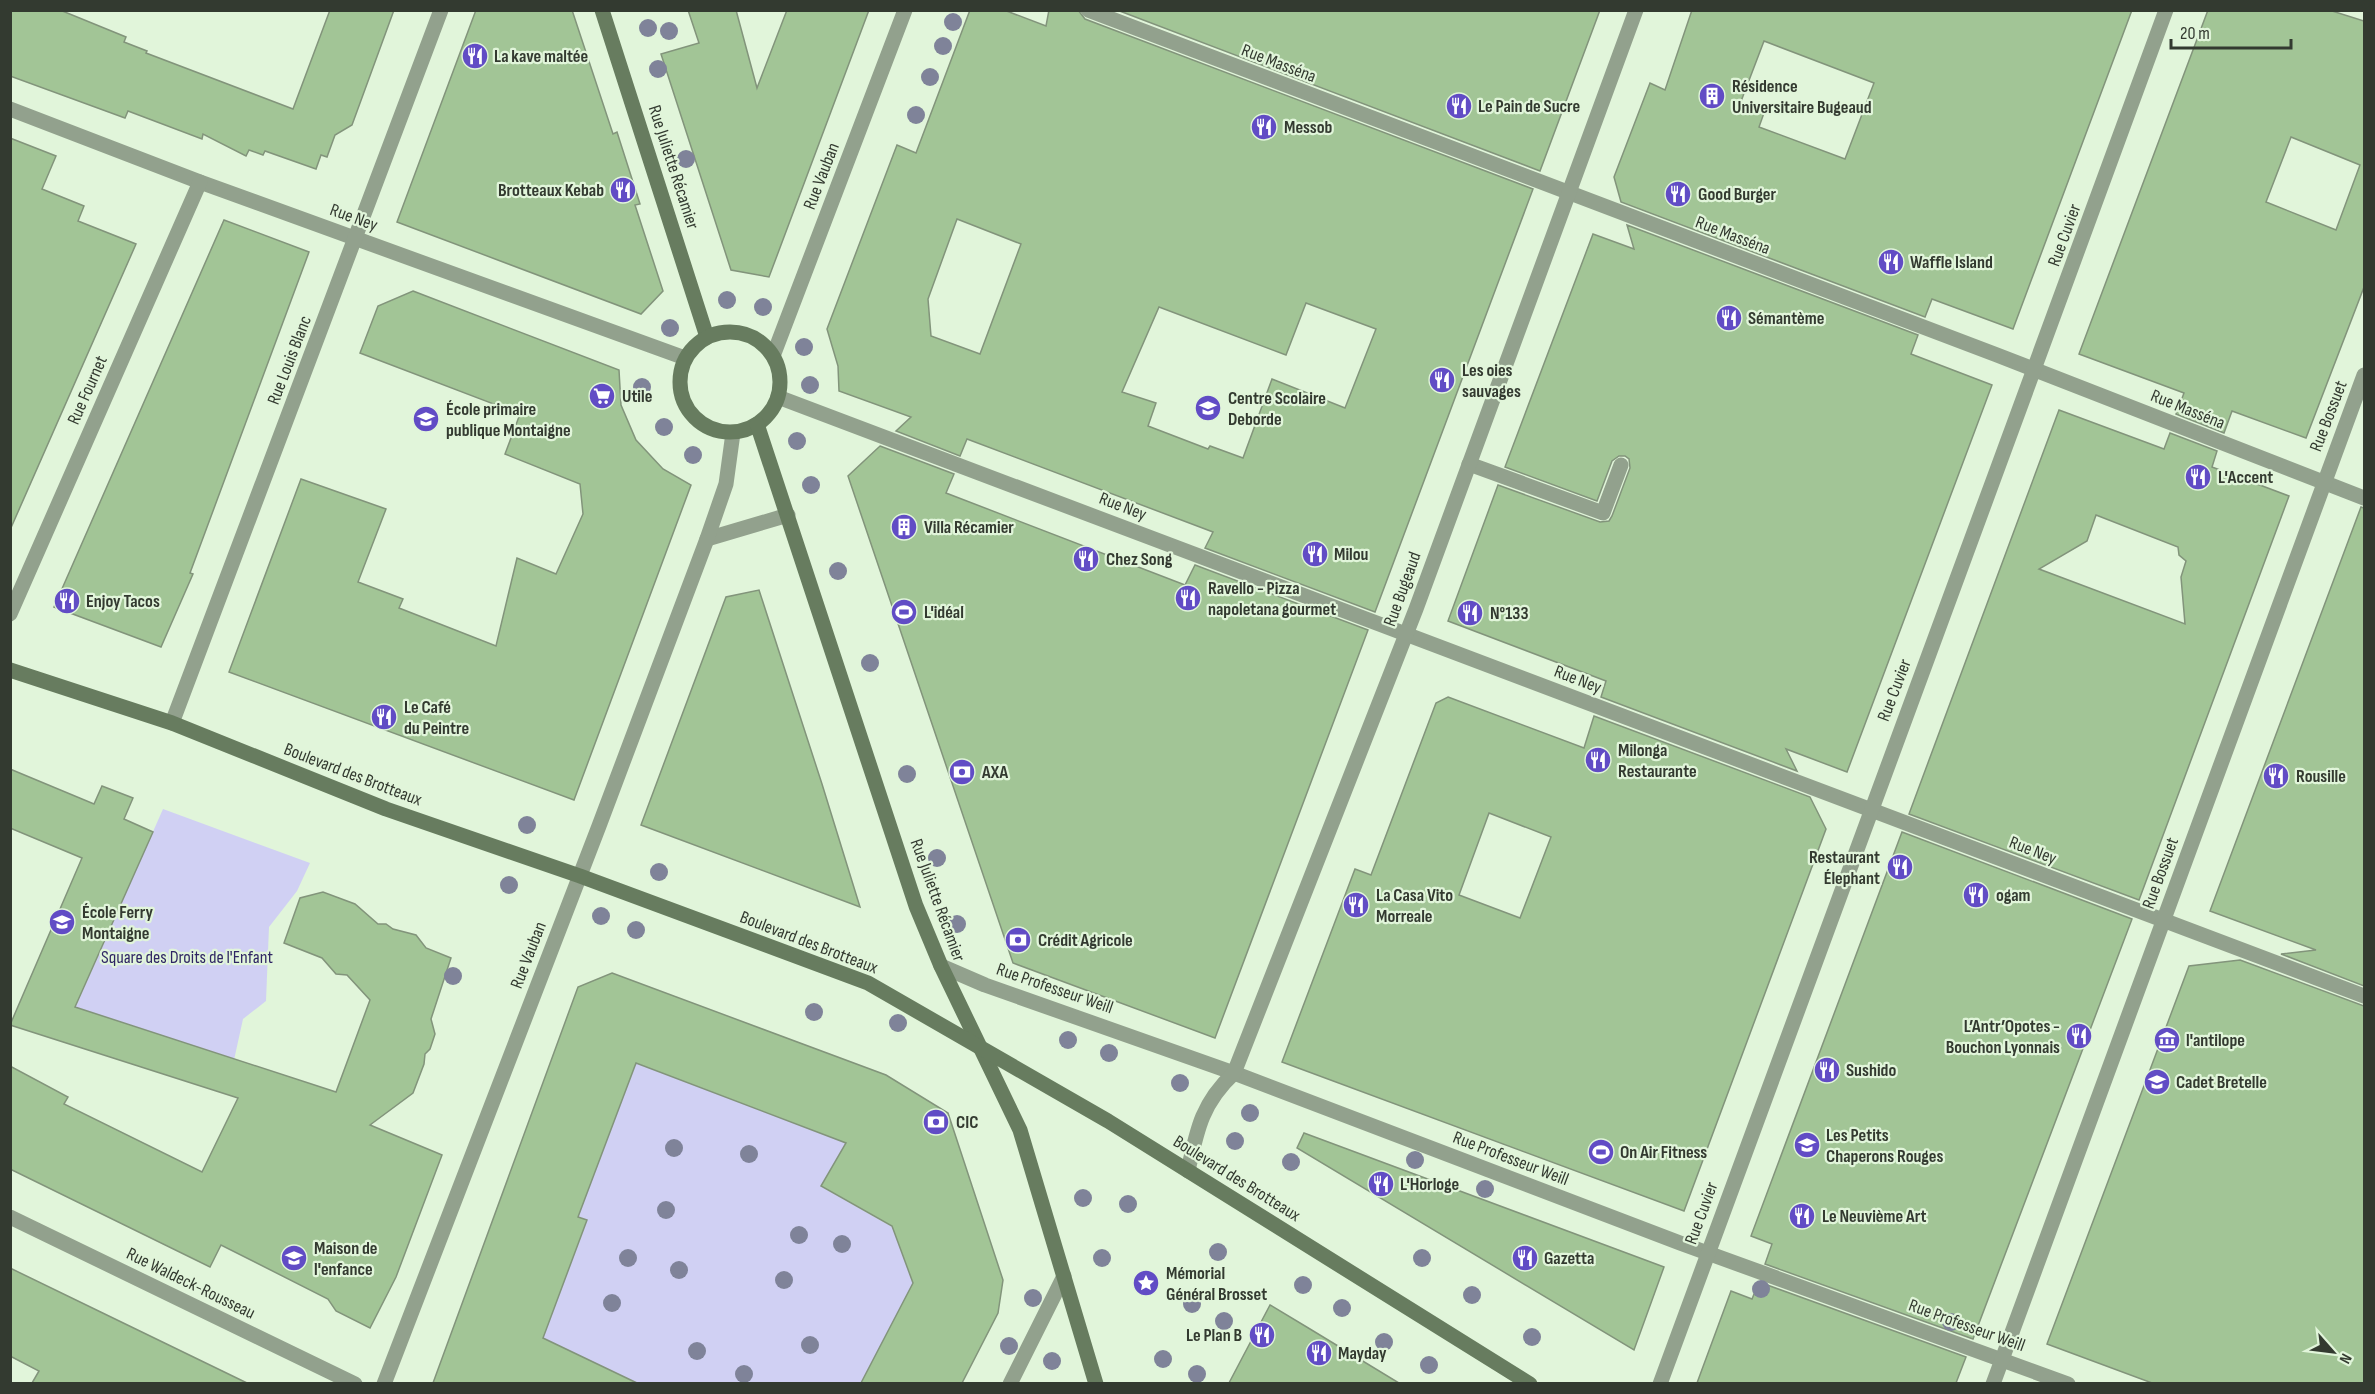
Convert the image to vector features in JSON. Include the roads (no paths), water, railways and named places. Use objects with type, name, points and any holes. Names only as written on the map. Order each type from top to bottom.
[{"type":"main road","name":"Rue Juliette Récamier","points":[[602,10],[707,337]]},
{"type":"main road","points":[[738,332],[758,340],[773,356],[779,376],[778,397],[767,417],[757,424],[733,433],[711,429],[694,418],[687,410],[679,379],[685,358],[690,350],[707,337],[717,333],[738,332]]},
{"type":"main road","name":"Rue Juliette Récamier","points":[[757,424],[916,906],[940,966],[1020,1130],[1096,1383]]},
{"type":"main road","name":"Boulevard des Brotteaux","points":[[10,670],[171,723],[386,808],[579,876],[868,983],[1107,1120],[1530,1383]]},
{"type":"street","name":"Rue Louis Blanc","points":[[171,723],[441,10]]},
{"type":"street","name":"Rue Vauban","points":[[773,356],[905,10]]},
{"type":"street","name":"Rue Masséna","points":[[1088,10],[2036,370],[2364,498]]},
{"type":"street","name":"Rue Bugeaud","points":[[1188,1171],[1197,1126],[1215,1091],[1234,1073],[1406,634],[1636,10]]},
{"type":"street","name":"Rue Cuvier","points":[[1660,1383],[1869,809],[2036,370],[2166,10]]},
{"type":"street","name":"Rue Ney","points":[[10,109],[200,182],[685,358]]},
{"type":"street","name":"Rue Fournet","points":[[10,614],[200,182]]},
{"type":"street","name":"Rue Bossuet","points":[[1993,1383],[2364,375]]},
{"type":"street","name":"Rue Ney","points":[[778,397],[2364,996]]},
{"type":"street","name":"Rue Vauban","points":[[384,1383],[707,539],[726,484],[733,433]]},
{"type":"street","points":[[1468,464],[1603,513],[1621,465]]},
{"type":"street","points":[[707,539],[788,515]]},
{"type":"street","name":"Rue Professeur Weill","points":[[940,966],[986,985],[1234,1073],[1707,1253],[2068,1383]]},
{"type":"street","name":"Rue Waldeck-Rousseau","points":[[10,1217],[355,1383]]},
{"type":"street","points":[[1010,1383],[1064,1276]]},
{"type":"place","name":"La kave maltée","points":[[475,56]]},
{"type":"place","name":"Résidence Universitaire Bugeaud","points":[[1712,96]]},
{"type":"place","name":"Le Pain de Sucre","points":[[1459,106]]},
{"type":"place","name":"Messob","points":[[1264,127]]},
{"type":"place","name":"Brotteaux Kebab","points":[[623,190]]},
{"type":"place","name":"Good Burger","points":[[1678,194]]},
{"type":"place","name":"Waffle Island","points":[[1891,262]]},
{"type":"place","name":"Sémantème","points":[[1729,318]]},
{"type":"place","name":"Les oies sauvages","points":[[1442,380]]},
{"type":"place","name":"Utile","points":[[602,396]]},
{"type":"place","name":"Centre Scolaire Deborde","points":[[1208,408]]},
{"type":"place","name":"École primaire publique Montaigne","points":[[426,419]]},
{"type":"place","name":"L'Accent","points":[[2198,477]]},
{"type":"place","name":"Villa Récamier","points":[[904,527]]},
{"type":"place","name":"Milou","points":[[1315,554]]},
{"type":"place","name":"Chez Song","points":[[1086,559]]},
{"type":"place","name":"Ravello - Pizza napoletana gourmet","points":[[1188,598]]},
{"type":"place","name":"Enjoy Tacos","points":[[67,601]]},
{"type":"place","name":"L'idéal","points":[[904,612]]},
{"type":"place","name":"N°133","points":[[1470,613]]},
{"type":"place","name":"Le Café du Peintre","points":[[384,717]]},
{"type":"place","name":"Milonga Restaurante","points":[[1598,760]]},
{"type":"place","name":"AXA","points":[[962,772]]},
{"type":"place","name":"Rousille","points":[[2276,776]]},
{"type":"place","name":"Restaurant Élephant","points":[[1900,867]]},
{"type":"place","name":"ogam","points":[[1976,895]]},
{"type":"place","name":"La Casa Vito Morreale","points":[[1356,905]]},
{"type":"place","name":"École Ferry Montaigne","points":[[62,922]]},
{"type":"place","name":"Crédit Agricole","points":[[1018,940]]},
{"type":"place","name":"L’Antr’Opotes - Bouchon Lyonnais","points":[[2079,1036]]},
{"type":"place","name":"l'antilope","points":[[2167,1040]]},
{"type":"place","name":"Sushido","points":[[1827,1070]]},
{"type":"place","name":"Cadet Bretelle","points":[[2157,1082]]},
{"type":"place","name":"CIC","points":[[936,1122]]},
{"type":"place","name":"Les Petits Chaperons Rouges","points":[[1807,1145]]},
{"type":"place","name":"On Air Fitness","points":[[1601,1152]]},
{"type":"place","name":"L'Horloge","points":[[1381,1184]]},
{"type":"place","name":"Le Neuvième Art","points":[[1802,1216]]},
{"type":"place","name":"Maison de l'enfance","points":[[294,1258]]},
{"type":"place","name":"Gazetta","points":[[1525,1258]]},
{"type":"place","name":"Mémorial Général Brosset","points":[[1146,1283]]},
{"type":"place","name":"Le Plan B","points":[[1262,1335]]},
{"type":"place","name":"Mayday","points":[[1319,1353]]},
{"type":"park label","name":"Square des Droits de l'Enfant","points":[[187,957]]}]
